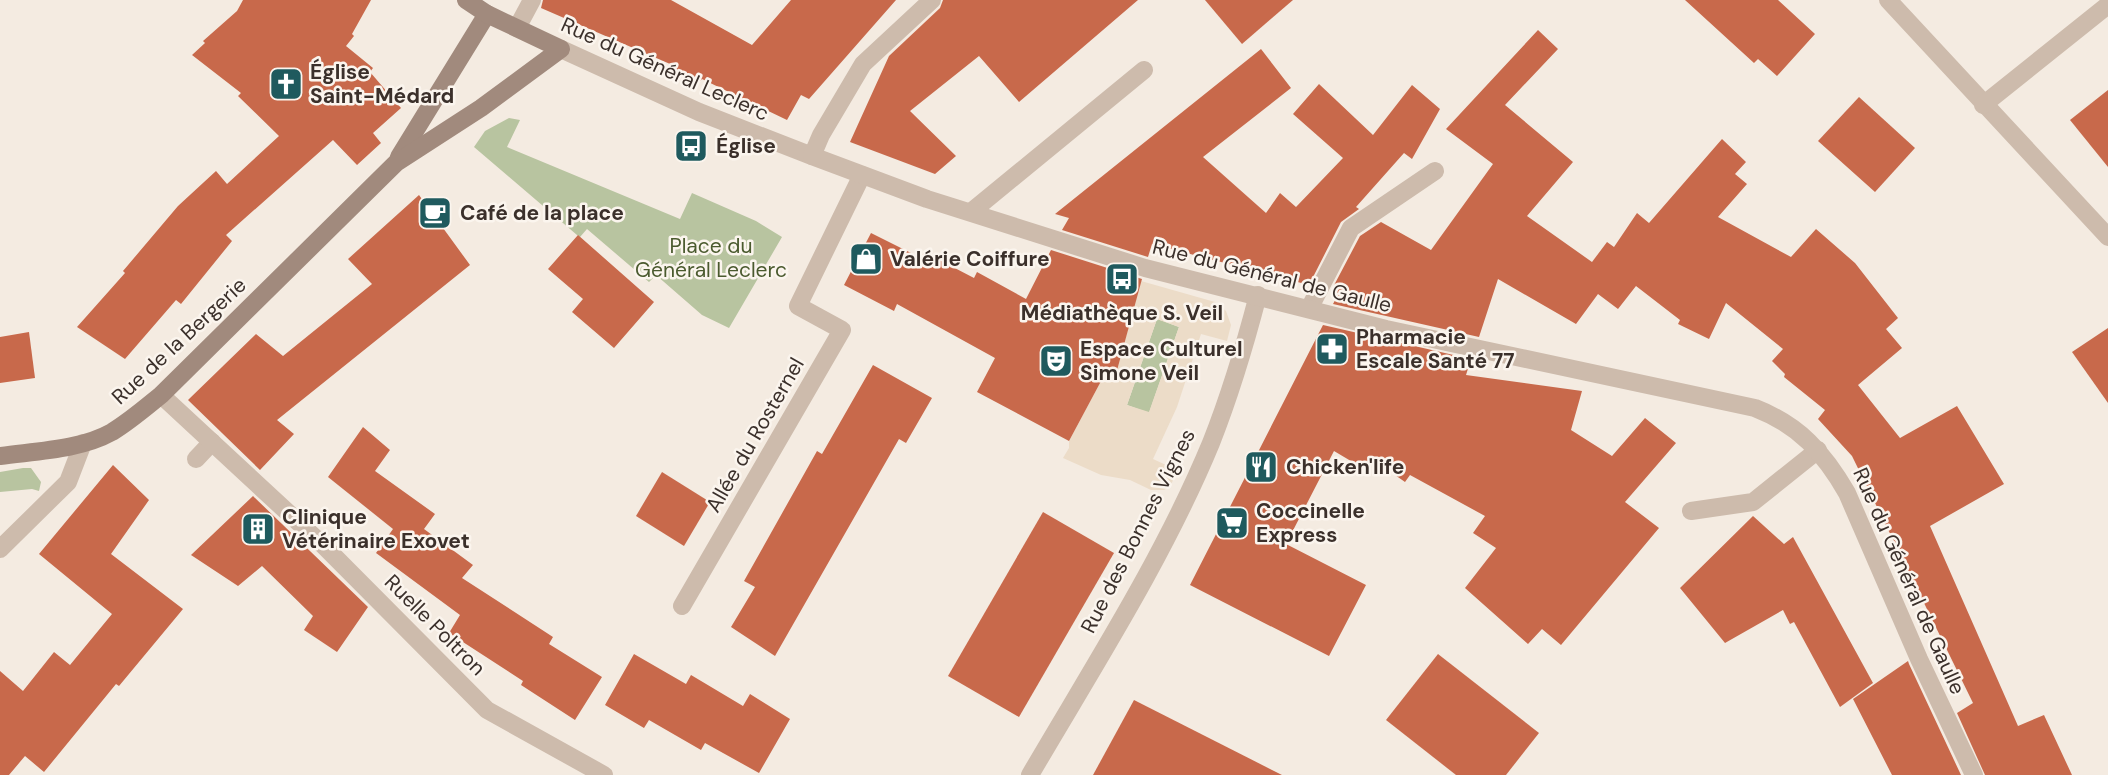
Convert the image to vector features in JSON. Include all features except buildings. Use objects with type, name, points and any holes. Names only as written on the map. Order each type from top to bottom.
[{"type":"main road","name":"Rue du Général Leclerc","points":[[466,0],[487,14],[561,49]]},
{"type":"main road","name":"Rue de la Bergerie","points":[[396,163],[487,14]]},
{"type":"main road","name":"Rue de la Bergerie","points":[[0,456],[83,443],[111,433],[131,419],[160,395],[396,163],[481,108],[561,49]]},
{"type":"street","points":[[517,28],[532,0]]},
{"type":"street","points":[[812,156],[821,135],[863,64],[932,0]]},
{"type":"street","points":[[1888,0],[1983,106],[2108,237]]},
{"type":"street","points":[[1983,106],[2108,5]]},
{"type":"street","name":"Rue du Général Leclerc","points":[[561,49],[699,112],[812,156]]},
{"type":"street","points":[[971,212],[1144,70]]},
{"type":"street","name":"Rue du Général de Gaulle","points":[[812,156],[927,199],[1145,268],[1386,329],[1755,408],[1779,417],[1818,450],[1835,471],[1847,493],[1919,659],[1974,775]]},
{"type":"street","points":[[1309,309],[1351,228],[1435,171]]},
{"type":"street","name":"Allée du Rosternel","points":[[682,606],[842,330],[798,306],[862,175]]},
{"type":"street","name":"Rue des Bonnes Vignes","points":[[1030,775],[1141,583],[1184,502],[1226,405],[1258,295]]},
{"type":"street","name":"Ruelle Poltron","points":[[160,395],[324,546],[487,710],[604,775]]},
{"type":"street","points":[[196,459],[212,442]]},
{"type":"street","points":[[0,550],[68,482],[83,443]]},
{"type":"street","points":[[1691,511],[1753,502],[1818,450]]},
{"type":"green space","name":"Place du Général Leclerc","points":[[509,118],[520,120],[507,147],[680,219],[692,193],[756,221],[782,237],[729,328],[702,315],[656,275],[649,282],[587,229],[580,237],[577,235],[474,147],[485,131]]},
{"type":"green space","points":[[1157,319],[1179,327],[1149,413],[1127,405]]},
{"type":"green space","points":[[31,468],[41,482],[39,491],[32,489],[0,492],[0,472]]},
{"type":"shaded area","points":[[1141,281],[1215,302],[1226,311],[1231,325],[1227,341],[1201,334],[1177,407],[1153,459],[1179,471],[1164,490],[1151,490],[1130,480],[1101,475],[1063,458],[1069,448],[1069,441],[1107,370],[1116,374]],"holes":[[[1157,319],[1179,327],[1149,412],[1127,405]]]},
{"type":"place","name":"Église Saint-Médard","points":[[286,84]]},
{"type":"place","name":"Église","points":[[691,146]]},
{"type":"place","name":"Café de la place","points":[[435,213]]},
{"type":"place","name":"Valérie Coiffure","points":[[866,259]]},
{"type":"place","name":"Médiathèque S. Veil","points":[[1122,279]]},
{"type":"place","name":"Pharmacie Escale Santé 77","points":[[1332,349]]},
{"type":"place","name":"Espace Culturel Simone Veil","points":[[1056,361]]},
{"type":"place","name":"Chicken'life","points":[[1261,467]]},
{"type":"place","name":"Coccinelle Express","points":[[1232,523]]},
{"type":"place","name":"Clinique Vétérinaire Exovet","points":[[258,529]]}]
